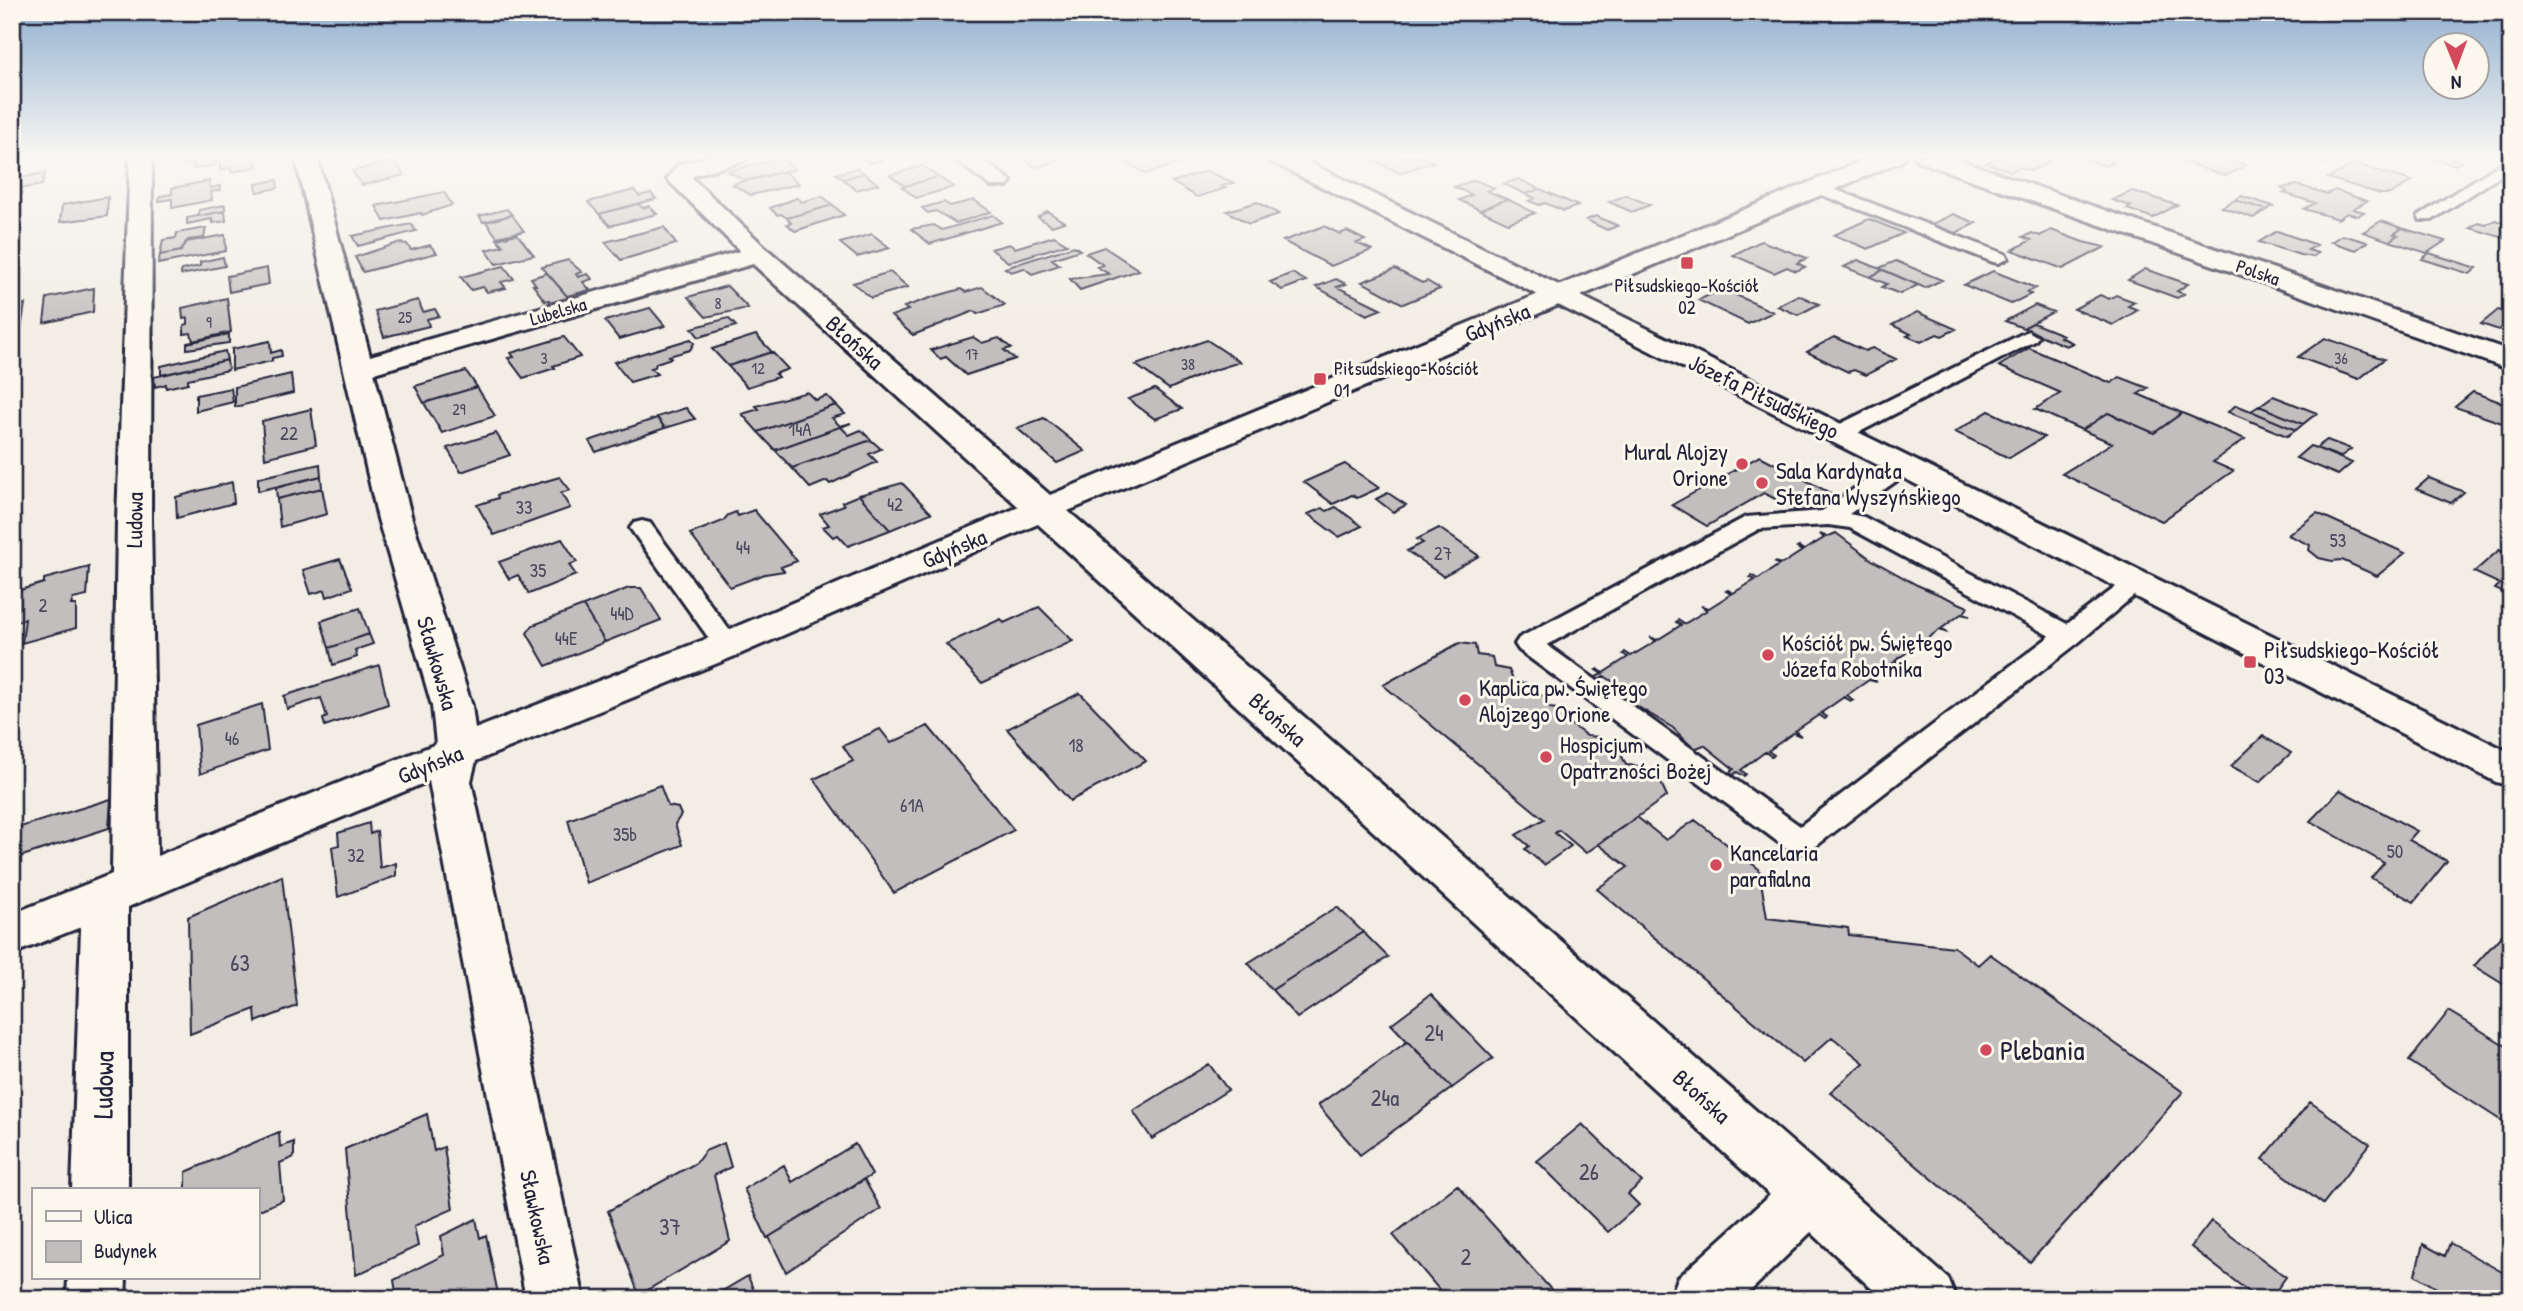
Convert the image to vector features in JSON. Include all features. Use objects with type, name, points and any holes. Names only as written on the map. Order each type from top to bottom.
[{"type":"street","name":"Ludowa","points":[[100,1188],[120,890],[133,588],[139,217]]},
{"type":"street","name":"Sławkowska","points":[[321,217],[396,519],[452,706],[458,752],[450,781],[555,1299]]},
{"type":"street","name":"Błońska","points":[[719,217],[1042,510],[1927,1299]]},
{"type":"street","name":"Józefa Piłsudskiego","points":[[1402,217],[1840,433],[2511,771]]},
{"type":"street","name":"Gdyńska","points":[[12,935],[727,645],[1042,510],[1749,217]]},
{"type":"street","name":"Polska","points":[[2101,217],[2511,361]]},
{"type":"street","name":"Lubelska","points":[[359,368],[758,254]]},
{"type":"street","points":[[1699,1299],[1811,1194]]},
{"type":"street","points":[[96,1299],[97,1280]]},
{"type":"lane","points":[[1893,217],[1999,258]]},
{"type":"lane","points":[[1840,433],[2028,337]]},
{"type":"lane","points":[[1828,518],[1862,491],[1904,465]]},
{"type":"lane","points":[[2070,636],[1856,522],[1828,518],[1754,522],[1528,644],[1800,842],[2070,636],[2137,583]]},
{"type":"lane","points":[[642,528],[727,645]]},
{"type":"building","points":[[61,217],[98,217],[60,222]]},
{"type":"building","points":[[226,217],[226,221],[212,223],[212,219],[187,224],[187,218]]},
{"type":"building","points":[[382,217],[402,217],[384,221]]},
{"type":"building","points":[[480,217],[503,217],[483,222]]},
{"type":"building","points":[[514,217],[524,231],[497,237],[486,222]]},
{"type":"building","points":[[602,217],[645,217],[610,226]]},
{"type":"building","points":[[837,217],[795,231],[787,224],[791,223],[787,218]]},
{"type":"building","points":[[946,217],[975,217],[956,223]]},
{"type":"building","points":[[986,217],[996,217],[1002,222],[930,244],[911,229],[934,225],[942,230]]},
{"type":"building","points":[[1038,217],[1057,217],[1064,222],[1052,226]]},
{"type":"building","points":[[1237,217],[1269,217],[1249,224]]},
{"type":"building","points":[[1495,217],[1524,217],[1508,223]]},
{"type":"building","points":[[1599,217],[1618,226],[1607,230],[1586,220]]},
{"type":"building","points":[[1946,217],[1961,217],[1976,223],[1952,235],[1928,226]]},
{"type":"building","points":[[1869,219],[1904,233],[1868,249],[1834,235]]},
{"type":"building","points":[[2495,220],[2511,225],[2511,240],[2470,228],[2478,223],[2486,225]]},
{"type":"building","points":[[2381,221],[2402,228],[2394,234],[2398,235],[2389,241],[2363,232]]},
{"type":"building","points":[[411,224],[416,231],[358,246],[352,236]]},
{"type":"building","points":[[1324,226],[1340,234],[1347,231],[1365,240],[1357,243],[1372,250],[1331,266],[1283,241]]},
{"type":"building","points":[[664,227],[676,244],[621,260],[605,242]]},
{"type":"building","points":[[206,228],[204,238],[188,240],[181,251],[160,255],[163,240],[176,238],[177,233]]},
{"type":"building","points":[[2402,228],[2445,241],[2427,253],[2389,241],[2398,235],[2394,234]]},
{"type":"building","points":[[2051,230],[2105,247],[2063,269],[2012,250],[2031,240],[2023,237],[2032,233],[2040,236]]},
{"type":"building","points":[[2277,231],[2317,245],[2308,250],[2318,253],[2312,257],[2300,255],[2259,242]]},
{"type":"building","points":[[517,234],[534,255],[496,264],[486,250],[503,246],[497,239]]},
{"type":"building","points":[[872,234],[890,248],[857,257],[840,243]]},
{"type":"building","points":[[225,235],[226,251],[158,264],[160,255],[181,251],[186,242]]},
{"type":"building","points":[[2342,235],[2367,242],[2356,250],[2331,242]]},
{"type":"building","points":[[1054,236],[1067,244],[1008,262],[991,249],[1009,244],[1015,248]]},
{"type":"building","points":[[1761,241],[1807,258],[1797,263],[1805,267],[1796,271],[1787,267],[1774,273],[1733,255]]},
{"type":"building","points":[[398,243],[407,244],[411,250],[430,245],[437,253],[363,272],[355,257]]},
{"type":"building","points":[[1074,246],[1080,250],[1052,259],[1060,265],[1032,274],[1024,268],[1011,272],[1005,268]]},
{"type":"building","points":[[1104,247],[1139,270],[1080,290],[1070,279],[1109,274],[1097,267],[1103,265],[1086,253]]},
{"type":"building","points":[[2429,253],[2477,268],[2470,274],[2422,259]]},
{"type":"building","points":[[223,257],[225,266],[181,275],[181,270]]},
{"type":"building","points":[[568,260],[582,272],[576,274],[578,277],[588,274],[592,279],[583,282],[590,290],[567,296],[542,267]]},
{"type":"building","points":[[1858,260],[1883,270],[1870,277],[1844,267]]},
{"type":"building","points":[[1896,261],[1942,280],[1925,288],[1879,268]]},
{"type":"building","points":[[504,266],[514,279],[501,282],[506,288],[487,292],[483,287],[471,290],[461,277]]},
{"type":"building","points":[[267,268],[269,284],[229,292],[227,276]]},
{"type":"building","points":[[1395,269],[1440,289],[1403,304],[1362,282]]},
{"type":"building","points":[[2145,269],[2188,284],[2177,291],[2184,294],[2177,298],[2128,280]]},
{"type":"building","points":[[1883,270],[1918,285],[1900,294],[1882,287],[1887,284],[1870,277]]},
{"type":"building","points":[[1993,271],[2036,288],[2027,292],[2031,294],[2011,304],[1964,285]]},
{"type":"building","points":[[890,272],[908,287],[871,298],[853,283]]},
{"type":"building","points":[[547,273],[568,298],[551,303],[549,300],[545,301],[531,278]]},
{"type":"building","points":[[1292,273],[1306,281],[1282,290],[1270,282]]},
{"type":"building","points":[[1336,279],[1346,284],[1337,287],[1382,309],[1367,315],[1316,287]]},
{"type":"building","points":[[727,286],[748,308],[706,317],[688,297]]},
{"type":"building","points":[[982,287],[1005,305],[977,314],[974,311],[913,335],[891,316],[908,310],[904,307],[933,297],[961,289],[966,292]]},
{"type":"building","points":[[94,288],[93,312],[44,323],[47,298]]},
{"type":"building","points":[[1723,289],[1773,312],[1748,324],[1698,300]]},
{"type":"building","points":[[1798,295],[1819,304],[1798,315],[1777,306]]},
{"type":"building","points":[[2100,295],[2109,299],[2116,295],[2135,302],[2128,306],[2138,310],[2113,325],[2074,309]]},
{"type":"building","points":[[227,298],[231,332],[193,341],[191,333],[184,334],[184,325],[188,324],[188,318],[183,319],[182,308]]},
{"type":"building","points":[[418,300],[423,312],[435,309],[439,316],[427,319],[429,326],[384,337],[375,311]]},
{"type":"building","points":[[25,304],[18,347],[12,349],[12,307]]},
{"type":"building","points":[[2035,305],[2053,312],[2023,328],[2005,321]]},
{"type":"building","points":[[650,308],[665,326],[619,339],[605,321]]},
{"type":"building","points":[[2498,310],[2511,314],[2511,321],[2499,330],[2481,324]]},
{"type":"building","points":[[1917,312],[1956,329],[1921,342],[1892,325]]},
{"type":"building","points":[[728,318],[736,326],[699,337],[692,328]]},
{"type":"building","points":[[2033,323],[2063,335],[2060,337],[2073,343],[2066,346],[2023,328]]},
{"type":"building","points":[[229,334],[229,343],[187,349],[187,343]]},
{"type":"building","points":[[756,335],[772,352],[728,366],[712,349]]},
{"type":"building","points":[[564,337],[580,357],[553,366],[555,368],[523,378],[508,358],[514,357],[511,353]]},
{"type":"building","points":[[973,337],[982,343],[999,338],[1011,348],[1004,350],[1015,359],[966,375],[946,357],[940,359],[931,350]]},
{"type":"building","points":[[1834,337],[1865,351],[1872,348],[1896,359],[1866,375],[1854,370],[1848,372],[1807,352]]},
{"type":"building","points":[[2325,338],[2384,359],[2359,379],[2298,357]]},
{"type":"building","points":[[691,339],[694,343],[690,350],[669,356],[671,358],[656,363],[655,367],[651,368],[657,374],[630,382],[614,362]]},
{"type":"building","points":[[1207,340],[1240,362],[1169,389],[1136,365]]},
{"type":"building","points":[[270,341],[271,353],[281,350],[282,356],[272,358],[272,361],[232,370],[232,349]]},
{"type":"building","points":[[2029,348],[2111,383],[2120,377],[2148,388],[2138,394],[2182,413],[2154,433],[2108,413],[2082,430],[2035,409],[2061,393],[1999,366]]},
{"type":"building","points":[[225,351],[227,360],[161,375],[161,366]]},
{"type":"building","points":[[772,352],[788,369],[775,374],[778,377],[747,387],[728,366]]},
{"type":"building","points":[[227,360],[228,370],[188,379],[188,383],[166,388],[166,384],[155,387],[154,377]]},
{"type":"building","points":[[466,371],[477,387],[424,403],[415,386]]},
{"type":"building","points":[[291,374],[293,393],[235,407],[235,387]]},
{"type":"building","points":[[477,387],[495,416],[442,433],[424,403]]},
{"type":"building","points":[[231,388],[233,402],[196,411],[196,395]]},
{"type":"building","points":[[1155,389],[1182,409],[1155,419],[1128,399]]},
{"type":"building","points":[[807,392],[815,400],[827,396],[836,405],[758,432],[742,414],[759,409],[756,406]]},
{"type":"building","points":[[2473,392],[2511,406],[2511,426],[2455,407]]},
{"type":"building","points":[[2273,396],[2317,413],[2303,424],[2259,406]]},
{"type":"building","points":[[836,405],[845,414],[832,418],[840,426],[851,423],[775,450],[758,432]]},
{"type":"building","points":[[2236,405],[2296,430],[2287,436],[2228,412]]},
{"type":"building","points":[[2259,406],[2303,424],[2296,430],[2251,411]]},
{"type":"building","points":[[686,408],[695,419],[665,428],[657,417]]},
{"type":"building","points":[[311,409],[316,445],[265,458],[262,421]]},
{"type":"building","points":[[1989,411],[2044,437],[2009,458],[1955,432]]},
{"type":"building","points":[[2108,413],[2154,433],[2182,413],[2245,439],[2213,462],[2233,471],[2162,521],[2062,474],[2112,443],[2082,430]]},
{"type":"building","points":[[657,418],[665,428],[596,452],[589,441]]},
{"type":"building","points":[[1044,418],[1085,451],[1057,463],[1017,428]]},
{"type":"building","points":[[851,423],[841,427],[849,435],[861,430],[871,440],[792,468],[775,450]]},
{"type":"building","points":[[496,433],[510,455],[461,472],[447,448]]},
{"type":"building","points":[[871,440],[881,449],[869,454],[877,462],[830,484],[827,481],[810,488],[792,468]]},
{"type":"building","points":[[2327,440],[2351,449],[2340,457],[2316,448]]},
{"type":"building","points":[[2310,446],[2352,463],[2338,475],[2296,458]]},
{"type":"building","name":"Sala Kardynała Stefana Wyszyńskiego","points":[[1760,456],[1836,496],[1805,515],[1764,493],[1707,526],[1672,505]]},
{"type":"building","points":[[320,464],[321,476],[258,491],[258,478]]},
{"type":"building","points":[[1345,464],[1379,488],[1357,498],[1352,495],[1333,504],[1304,482]]},
{"type":"building","points":[[321,476],[322,488],[277,499],[276,488]]},
{"type":"building","points":[[560,477],[570,490],[561,493],[570,508],[494,535],[477,505],[498,498],[497,495]]},
{"type":"building","points":[[2429,478],[2464,492],[2451,503],[2416,489]]},
{"type":"building","points":[[232,482],[234,503],[177,518],[176,497]]},
{"type":"building","points":[[902,483],[931,513],[890,530],[859,495]]},
{"type":"building","points":[[322,488],[327,514],[280,527],[277,499]]},
{"type":"building","points":[[1388,493],[1406,505],[1393,512],[1376,499]]},
{"type":"building","points":[[859,495],[890,530],[848,546],[838,535],[833,537],[823,527],[829,525],[820,514],[844,505],[842,502]]},
{"type":"building","points":[[1336,507],[1362,526],[1339,537],[1308,514],[1322,508],[1327,511]]},
{"type":"building","points":[[754,510],[797,561],[781,567],[784,571],[765,574],[730,587],[690,534],[723,521],[736,512],[738,516]]},
{"type":"building","points":[[2317,513],[2405,553],[2377,576],[2342,560],[2319,558],[2309,550],[2310,545],[2288,535]]},
{"type":"building","points":[[1439,528],[1479,556],[1443,576],[1407,551],[1423,543],[1417,539]]},
{"type":"building","name":"Kościół pw. Świętego Józefa Robotnika","points":[[1836,533],[1872,560],[1917,585],[1968,607],[1964,613],[1970,616],[1961,614],[1941,629],[1948,633],[1939,630],[1918,645],[1925,648],[1923,650],[1916,646],[1895,661],[1901,665],[1893,663],[1871,678],[1877,682],[1869,680],[1847,695],[1853,700],[1844,697],[1821,713],[1827,717],[1825,719],[1819,715],[1795,731],[1801,736],[1793,733],[1768,751],[1774,755],[1772,757],[1765,752],[1741,770],[1746,774],[1744,776],[1737,772],[1733,775],[1729,773],[1734,769],[1704,745],[1694,749],[1673,728],[1630,702],[1635,696],[1604,676],[1599,679],[1596,677],[1602,674],[1596,670],[1603,673],[1628,657],[1623,654],[1625,652],[1631,656],[1656,641],[1650,637],[1657,640],[1681,625],[1676,622],[1678,620],[1684,624],[1707,610],[1701,606],[1709,608],[1731,594],[1726,591],[1733,593],[1755,580],[1750,577],[1752,575],[1758,579],[1779,565],[1774,562],[1782,564],[1802,551],[1797,548],[1804,550],[1824,538],[1820,534],[1827,537]]},
{"type":"building","points":[[562,539],[577,562],[569,565],[576,575],[529,594],[518,575],[509,579],[499,562]]},
{"type":"building","points":[[2499,550],[2511,555],[2511,596],[2495,589],[2500,584],[2474,572]]},
{"type":"building","points":[[340,559],[352,588],[327,597],[325,590],[311,594],[303,570]]},
{"type":"building","points":[[89,567],[87,596],[73,599],[71,605],[76,605],[76,628],[22,643],[25,619],[13,623],[17,591],[44,583],[44,579]]},
{"type":"building","points":[[629,588],[641,588],[661,620],[605,642],[583,606]]},
{"type":"building","points":[[583,606],[605,642],[546,666],[527,633],[533,625]]},
{"type":"building","points":[[1039,607],[1073,641],[982,683],[946,644],[1001,619],[1004,623]]},
{"type":"building","points":[[360,608],[369,634],[329,648],[321,621]]},
{"type":"building","points":[[369,634],[373,644],[355,650],[357,657],[333,665],[329,648]]},
{"type":"building","name":"Hospicjum Opatrzności Bożej","points":[[1459,643],[1475,645],[1477,655],[1492,657],[1494,667],[1509,670],[1514,682],[1526,683],[1529,693],[1544,696],[1550,708],[1563,710],[1566,721],[1587,736],[1600,737],[1604,748],[1620,752],[1626,765],[1640,766],[1646,779],[1660,781],[1667,796],[1586,853],[1559,830],[1555,833],[1571,846],[1544,865],[1525,849],[1529,846],[1516,835],[1544,819],[1383,685]]},
{"type":"building","points":[[379,665],[388,704],[325,726],[323,719],[327,717],[321,698],[287,709],[284,696]]},
{"type":"building","points":[[1080,693],[1146,761],[1070,801],[1007,729]]},
{"type":"building","points":[[262,704],[268,750],[200,774],[196,725]]},
{"type":"building","points":[[928,726],[1014,830],[894,893],[814,779],[853,761],[843,746],[880,729],[891,743]]},
{"type":"building","points":[[2263,736],[2291,753],[2260,782],[2231,766]]},
{"type":"building","points":[[660,785],[668,806],[678,808],[681,815],[675,824],[682,845],[586,883],[568,820]]},
{"type":"building","points":[[2340,790],[2417,831],[2409,840],[2447,861],[2414,902],[2371,878],[2384,863],[2310,821]]},
{"type":"building","points":[[111,799],[109,828],[13,859],[17,828]]},
{"type":"building","name":"Plebania","points":[[1637,817],[1666,840],[1695,820],[1759,869],[1767,918],[1848,928],[1849,935],[1954,947],[1978,965],[1990,954],[2183,1092],[2030,1262],[1830,1092],[1864,1063],[1832,1037],[1803,1063],[1597,889],[1628,867],[1598,844]]},
{"type":"building","points":[[369,823],[370,834],[377,831],[380,868],[396,863],[396,876],[338,897],[332,847],[339,845],[338,833]]},
{"type":"building","points":[[282,876],[297,1006],[256,1022],[255,1009],[190,1034],[188,917]]},
{"type":"building","points":[[1337,907],[1363,932],[1272,990],[1248,963]]},
{"type":"building","points":[[2509,927],[2511,928],[2511,989],[2474,966]]},
{"type":"building","points":[[1363,932],[1388,957],[1297,1018],[1272,990]]},
{"type":"building","points":[[1431,994],[1493,1058],[1452,1088],[1391,1024]]},
{"type":"building","points":[[2449,1011],[2511,1049],[2511,1127],[2409,1061]]},
{"type":"building","points":[[1408,1041],[1452,1088],[1360,1155],[1318,1105]]},
{"type":"building","points":[[1209,1064],[1228,1090],[1152,1139],[1133,1111]]},
{"type":"building","points":[[19,1074],[12,1145],[12,1077]]},
{"type":"building","points":[[2310,1102],[2370,1144],[2323,1204],[2263,1159]]},
{"type":"building","points":[[427,1114],[434,1151],[444,1147],[453,1209],[414,1226],[418,1246],[356,1275],[345,1149]]},
{"type":"building","points":[[1582,1124],[1642,1182],[1628,1194],[1639,1205],[1608,1232],[1537,1161]]},
{"type":"building","points":[[279,1132],[280,1147],[294,1142],[294,1157],[280,1163],[283,1200],[259,1210],[259,1188],[186,1188],[186,1172]]},
{"type":"building","points":[[724,1143],[731,1167],[714,1175],[730,1241],[639,1295],[608,1211],[696,1163],[705,1151]]},
{"type":"building","points":[[855,1144],[872,1175],[767,1238],[744,1189],[784,1165],[792,1182]]},
{"type":"building","points":[[864,1179],[881,1209],[786,1272],[769,1237]]},
{"type":"building","points":[[1457,1185],[1556,1295],[1552,1299],[1447,1299],[1393,1235]]},
{"type":"building","points":[[476,1219],[480,1238],[486,1235],[499,1299],[397,1299],[394,1280],[444,1255],[441,1236]]},
{"type":"building","points":[[2211,1221],[2286,1277],[2270,1299],[2258,1299],[2191,1247]]},
{"type":"building","points":[[2450,1243],[2511,1277],[2511,1299],[2436,1299],[2438,1289],[2415,1275],[2423,1244],[2445,1256]]},
{"type":"building","points":[[748,1276],[757,1299],[709,1299]]},
{"type":"place","name":"Piłsudskiego-Kościół 02","points":[[1687,263]]},
{"type":"place","name":"Piłsudskiego-Kościół 01","points":[[1320,379]]},
{"type":"place","name":"Mural Alojzy Orione","points":[[1742,464]]},
{"type":"place","name":"Sala Kardynała Stefana Wyszyńskiego","points":[[1762,483]]},
{"type":"place","name":"Kościół pw. Świętego Józefa Robotnika","points":[[1768,655]]},
{"type":"place","name":"Piłsudskiego-Kościół 03","points":[[2250,662]]},
{"type":"place","name":"Kaplica pw. Świętego Alojzego Orione","points":[[1465,700]]},
{"type":"place","name":"Hospicjum Opatrzności Bożej","points":[[1546,757]]},
{"type":"place","name":"Kancelaria parafialna","points":[[1716,865]]},
{"type":"place","name":"Plebania","points":[[1986,1050]]}]
